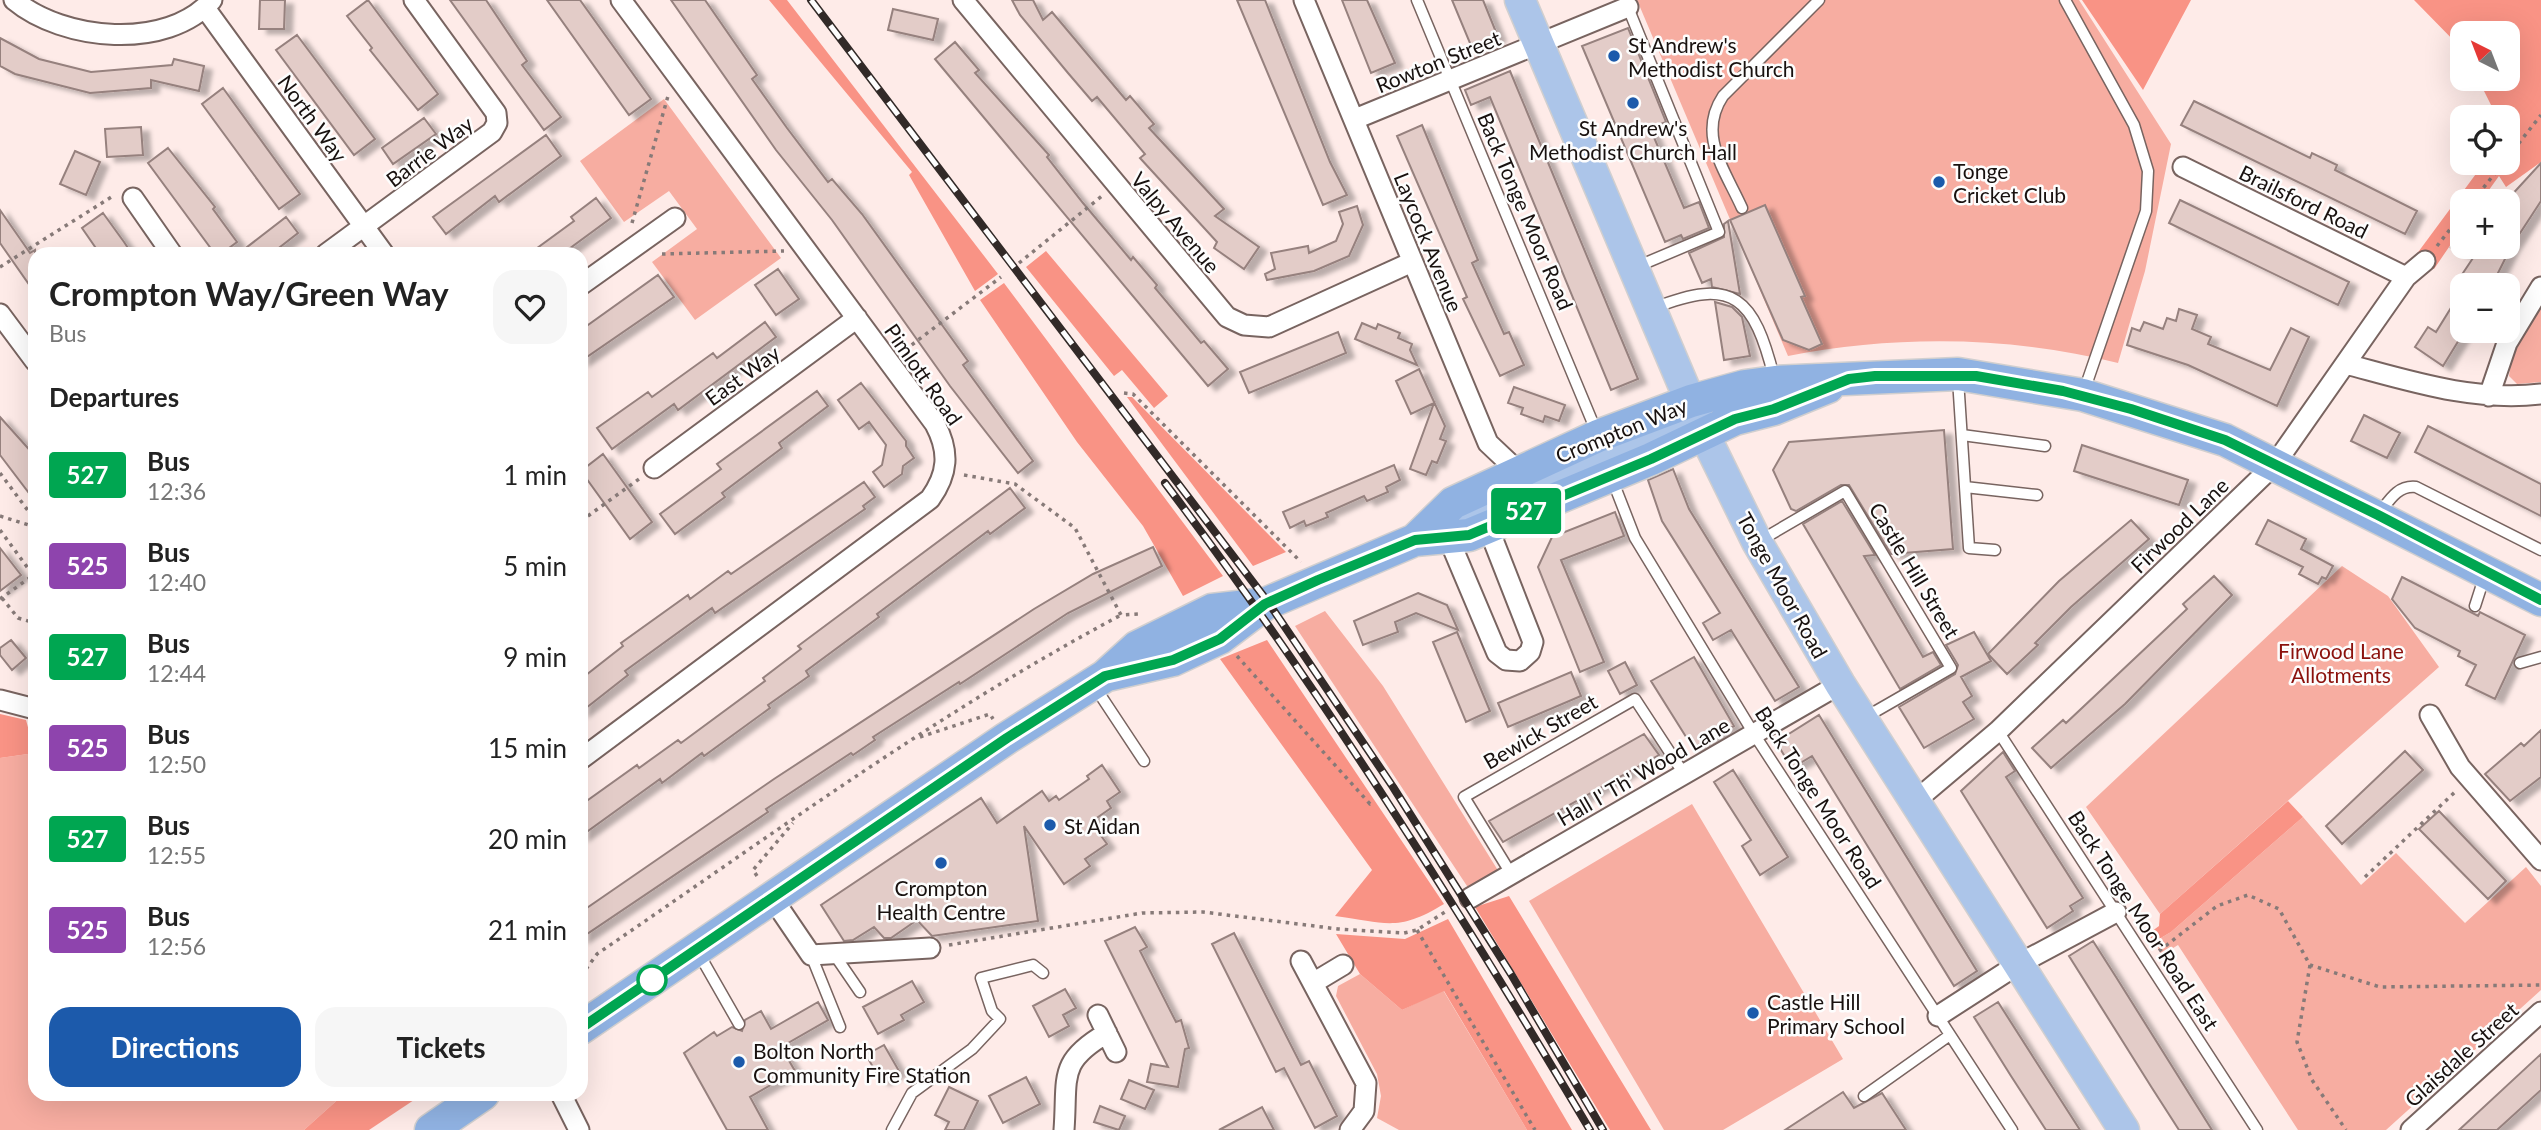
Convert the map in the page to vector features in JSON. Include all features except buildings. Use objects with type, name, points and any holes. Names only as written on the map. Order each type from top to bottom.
[{"type":"highway","name":"Crompton Way","points":[[1415,540],[1452,503],[1526,480],[1598,436],[1691,401],[1745,386],[1775,382],[1958,374],[2083,395],[2225,440],[2378,515],[2541,600]]},
{"type":"highway","name":"Crompton Way","points":[[588,1023],[1007,738],[1099,679],[1173,660],[1220,639],[1265,604],[1415,540],[1469,535],[1735,419],[1774,409],[1849,379]]},
{"type":"highway","points":[[431,1130],[473,1101]]},
{"type":"main road","name":"Tonge Moor Road","points":[[1520,0],[1704,434],[1757,542],[1840,684],[2124,1130]]},
{"type":"main road","points":[[1526,480],[1677,426],[1694,426],[1704,434]]},
{"type":"street","points":[[14,0],[24,8],[62,26],[104,35],[140,34],[176,23],[209,4]]},
{"type":"street","name":"Barrie Way","points":[[365,227],[492,132],[497,122],[496,113],[414,0]]},
{"type":"street","name":"Pimlott Road","points":[[621,0],[939,431],[947,454],[945,472]]},
{"type":"street","name":"Valpy Avenue","points":[[963,0],[1215,306],[1227,317],[1244,325],[1269,327],[1412,262]]},
{"type":"street","name":"Laycock Avenue","points":[[1304,0],[1488,443],[1526,480]]},
{"type":"street","name":"Rowton Street","points":[[1355,119],[1539,44],[1627,3]]},
{"type":"street","name":"North Way","points":[[209,4],[379,247]]},
{"type":"street","name":"Brailsford Road","points":[[2183,167],[2406,277]]},
{"type":"street","points":[[132,198],[167,247]]},
{"type":"street","points":[[588,280],[675,218]]},
{"type":"street","points":[[336,247],[365,227]]},
{"type":"street","name":"Firwood Lane","points":[[1914,802],[1998,731],[2275,464],[2406,277],[2425,261]]},
{"type":"street","points":[[2489,396],[2507,343],[2541,287]]},
{"type":"street","points":[[0,314],[28,351]]},
{"type":"street","name":"East Way","points":[[654,468],[857,318]]},
{"type":"street","points":[[2346,364],[2456,392],[2489,396],[2541,394]]},
{"type":"street","points":[[588,754],[930,499],[945,472]]},
{"type":"street","points":[[1448,537],[1497,653],[1506,660],[1520,661],[1530,652],[1533,642],[1488,527]]},
{"type":"street","name":"Hall I' Th' Wood Lane","points":[[1470,898],[1510,872],[1840,684]]},
{"type":"street","points":[[0,700],[28,707]]},
{"type":"street","points":[[2430,715],[2469,779],[2541,860]]},
{"type":"street","points":[[773,899],[811,955],[930,948]]},
{"type":"street","points":[[1938,1016],[2017,965],[2116,912]]},
{"type":"street","points":[[1301,961],[1366,1083],[1364,1111],[1358,1128]]},
{"type":"street","points":[[1313,983],[1343,965]]},
{"type":"street","name":"Glaisdale Street","points":[[2411,1130],[2541,1012]]},
{"type":"street","points":[[1098,1015],[1116,1052]]},
{"type":"street","points":[[1064,1130],[1069,1066],[1080,1049],[1107,1033]]},
{"type":"street","points":[[564,1101],[579,1130]]},
{"type":"lane","name":"Back Tonge Moor Road","points":[[1417,0],[1598,436]]},
{"type":"lane","points":[[1742,208],[1712,141],[1710,125],[1714,109],[1723,96],[1819,0]]},
{"type":"lane","points":[[2065,0],[2134,125],[2148,171],[2146,211],[2083,395]]},
{"type":"lane","points":[[1627,3],[1719,232],[1632,268]]},
{"type":"lane","points":[[1651,310],[1686,295],[1720,292],[1732,297],[1750,314],[1761,332],[1775,382]]},
{"type":"lane","points":[[1958,374],[1969,548],[1995,550]]},
{"type":"lane","points":[[1962,435],[2045,446]]},
{"type":"lane","name":"Back Tonge Moor Road","points":[[1611,475],[1635,538],[1754,734],[2012,1130]]},
{"type":"lane","points":[[2378,515],[2398,491],[2407,486],[2416,486],[2541,550]]},
{"type":"lane","points":[[1965,487],[2037,495]]},
{"type":"lane","name":"Castle Hill Street","points":[[1757,542],[1845,491],[1951,668],[1862,719]]},
{"type":"lane","points":[[2475,606],[2487,571]]},
{"type":"lane","points":[[2520,663],[2541,657]]},
{"type":"lane","points":[[1099,679],[1144,761]]},
{"type":"lane","name":"Bewick Street","points":[[1510,872],[1464,797],[1635,699],[1684,774]]},
{"type":"lane","name":"Back Tonge Moor Road East","points":[[1998,731],[2257,1130]]},
{"type":"lane","points":[[696,950],[739,1024]]},
{"type":"lane","points":[[834,954],[860,992]]},
{"type":"lane","points":[[811,955],[840,1027]]},
{"type":"lane","points":[[892,1130],[912,1093],[972,1049],[1000,1019],[992,1011],[981,978],[1033,965],[1043,973]]},
{"type":"lane","points":[[1864,1096],[1950,1035]]},
{"type":"path","points":[[674,73],[624,254],[807,251]]},
{"type":"path","points":[[2520,142],[2541,115]]},
{"type":"path","points":[[2482,189],[2494,175]]},
{"type":"path","points":[[1019,263],[1115,185]]},
{"type":"path","points":[[31,247],[110,195],[132,198]]},
{"type":"path","points":[[2425,261],[2450,229]]},
{"type":"path","points":[[0,267],[28,249]]},
{"type":"path","points":[[889,362],[1001,277]]},
{"type":"path","points":[[1124,393],[1133,394],[1318,580]]},
{"type":"path","points":[[588,516],[654,468]]},
{"type":"path","points":[[0,472],[28,510]]},
{"type":"path","points":[[945,472],[1015,484],[1075,528],[1121,615]]},
{"type":"path","points":[[0,516],[28,525]]},
{"type":"path","points":[[0,530],[28,566]]},
{"type":"path","points":[[28,578],[1,598],[18,618],[28,622]]},
{"type":"path","points":[[588,966],[597,954],[1020,669],[1121,615],[1143,614]]},
{"type":"path","points":[[1228,647],[1370,804],[1374,802]]},
{"type":"path","points":[[914,739],[990,714],[1007,738]]},
{"type":"path","points":[[2365,877],[2469,779]]},
{"type":"path","points":[[773,899],[753,870],[797,818]]},
{"type":"path","points":[[2148,960],[2217,906],[2248,895],[2279,909],[2310,965],[2297,1042],[2312,1080],[2347,1130]]},
{"type":"path","points":[[930,948],[1142,913],[1203,912],[1338,929],[1404,933],[1417,930],[1448,910]]},
{"type":"path","points":[[1417,930],[1535,1130]]},
{"type":"path","points":[[2310,965],[2380,987],[2541,985]]},
{"type":"green space","name":"Tonge Cricket Club","points":[[1637,0],[2079,0],[2171,144],[2145,271],[2118,363],[2036,348],[1953,342],[1870,344],[1788,356]]},
{"type":"green space","points":[[664,99],[781,258],[695,320],[652,262],[697,229],[669,191],[624,222],[580,161]]},
{"type":"green space","points":[[2541,297],[2541,382],[2517,384],[2509,376],[2511,361]]},
{"type":"green space","name":"Firwood Lane Allotments","points":[[2342,566],[2388,596],[2439,667],[2160,914],[2086,807]]},
{"type":"green space","points":[[1325,611],[1383,686],[1499,872],[1469,889],[1295,626]]},
{"type":"green space","points":[[28,754],[28,1101],[336,1101],[304,1130],[0,1130],[0,758]]},
{"type":"green space","points":[[1692,804],[1843,1059],[1723,1130],[1664,1130],[1529,901]]},
{"type":"green space","points":[[2303,817],[2361,885],[2396,853],[2465,923],[2526,867],[2541,886],[2541,990],[2386,1130],[2298,1130],[2178,945],[2162,955],[2154,942],[2171,932]]},
{"type":"green space","points":[[1360,974],[1402,1010],[1443,990],[1527,1130],[1399,1130],[1377,1118],[1381,1096],[1377,1074],[1336,996],[1338,986]]},
{"type":"shaded area","points":[[769,0],[787,0],[998,274],[975,291],[909,175],[912,172]]},
{"type":"shaded area","points":[[2082,0],[2191,0],[2143,90]]},
{"type":"shaded area","points":[[2414,0],[2541,0],[2541,162],[2506,187],[2499,176],[2490,189],[2465,189],[2475,175],[2520,175],[2520,105],[2491,105],[2484,91],[2520,91],[2520,21],[2450,21],[2450,37]]},
{"type":"shaded area","points":[[2450,209],[2450,246],[2434,269],[2416,255]]},
{"type":"shaded area","points":[[1046,251],[1168,396],[1154,408],[1122,370],[1114,376],[1026,267]]},
{"type":"shaded area","points":[[1004,283],[1223,576],[1183,596],[1143,526],[1077,442],[980,300]]},
{"type":"shaded area","points":[[1127,397],[1132,397],[1286,552],[1253,566]]},
{"type":"shaded area","points":[[1267,640],[1444,904],[1403,922],[1380,923],[1335,916],[1372,870],[1220,659]]},
{"type":"shaded area","points":[[0,714],[26,720],[28,754],[0,758]]},
{"type":"shaded area","points":[[2288,801],[2303,817],[2171,932],[2154,942],[2148,934],[2159,926],[2160,914]]},
{"type":"shaded area","points":[[1509,896],[1651,1130],[1610,1130],[1475,907]]},
{"type":"shaded area","points":[[1448,919],[1572,1130],[1527,1130],[1444,991],[1402,1010],[1360,974],[1336,934],[1405,939]]},
{"type":"shaded area","points":[[336,1101],[412,1101],[369,1130],[304,1130]]},
{"type":"railway","points":[[811,0],[1268,602],[1393,787],[1511,974],[1603,1130]]},
{"type":"railway","points":[[1165,483],[1223,561],[1333,720],[1439,882],[1590,1130]]},
{"type":"bus line","name":"527","points":[[588,1023],[1007,738],[1105,676],[1173,660],[1220,639],[1265,604],[1415,540],[1469,535],[1651,459],[1735,419],[1774,409],[1849,379],[1958,374],[2083,395],[2131,409],[2225,440],[2378,515],[2541,600]]},
{"type":"place","name":"St Andrew's Methodist Church","points":[[1614,56]]},
{"type":"place","name":"St Andrew's Methodist Church Hall","points":[[1633,103]]},
{"type":"place","name":"Tonge Cricket Club","points":[[1939,182]]},
{"type":"place","name":"St Aidan","points":[[1050,825]]},
{"type":"place","name":"Crompton Health Centre","points":[[941,863]]},
{"type":"place","name":"Castle Hill Primary School","points":[[1753,1013]]},
{"type":"place","name":"Bolton North Community Fire Station","points":[[739,1062]]}]
